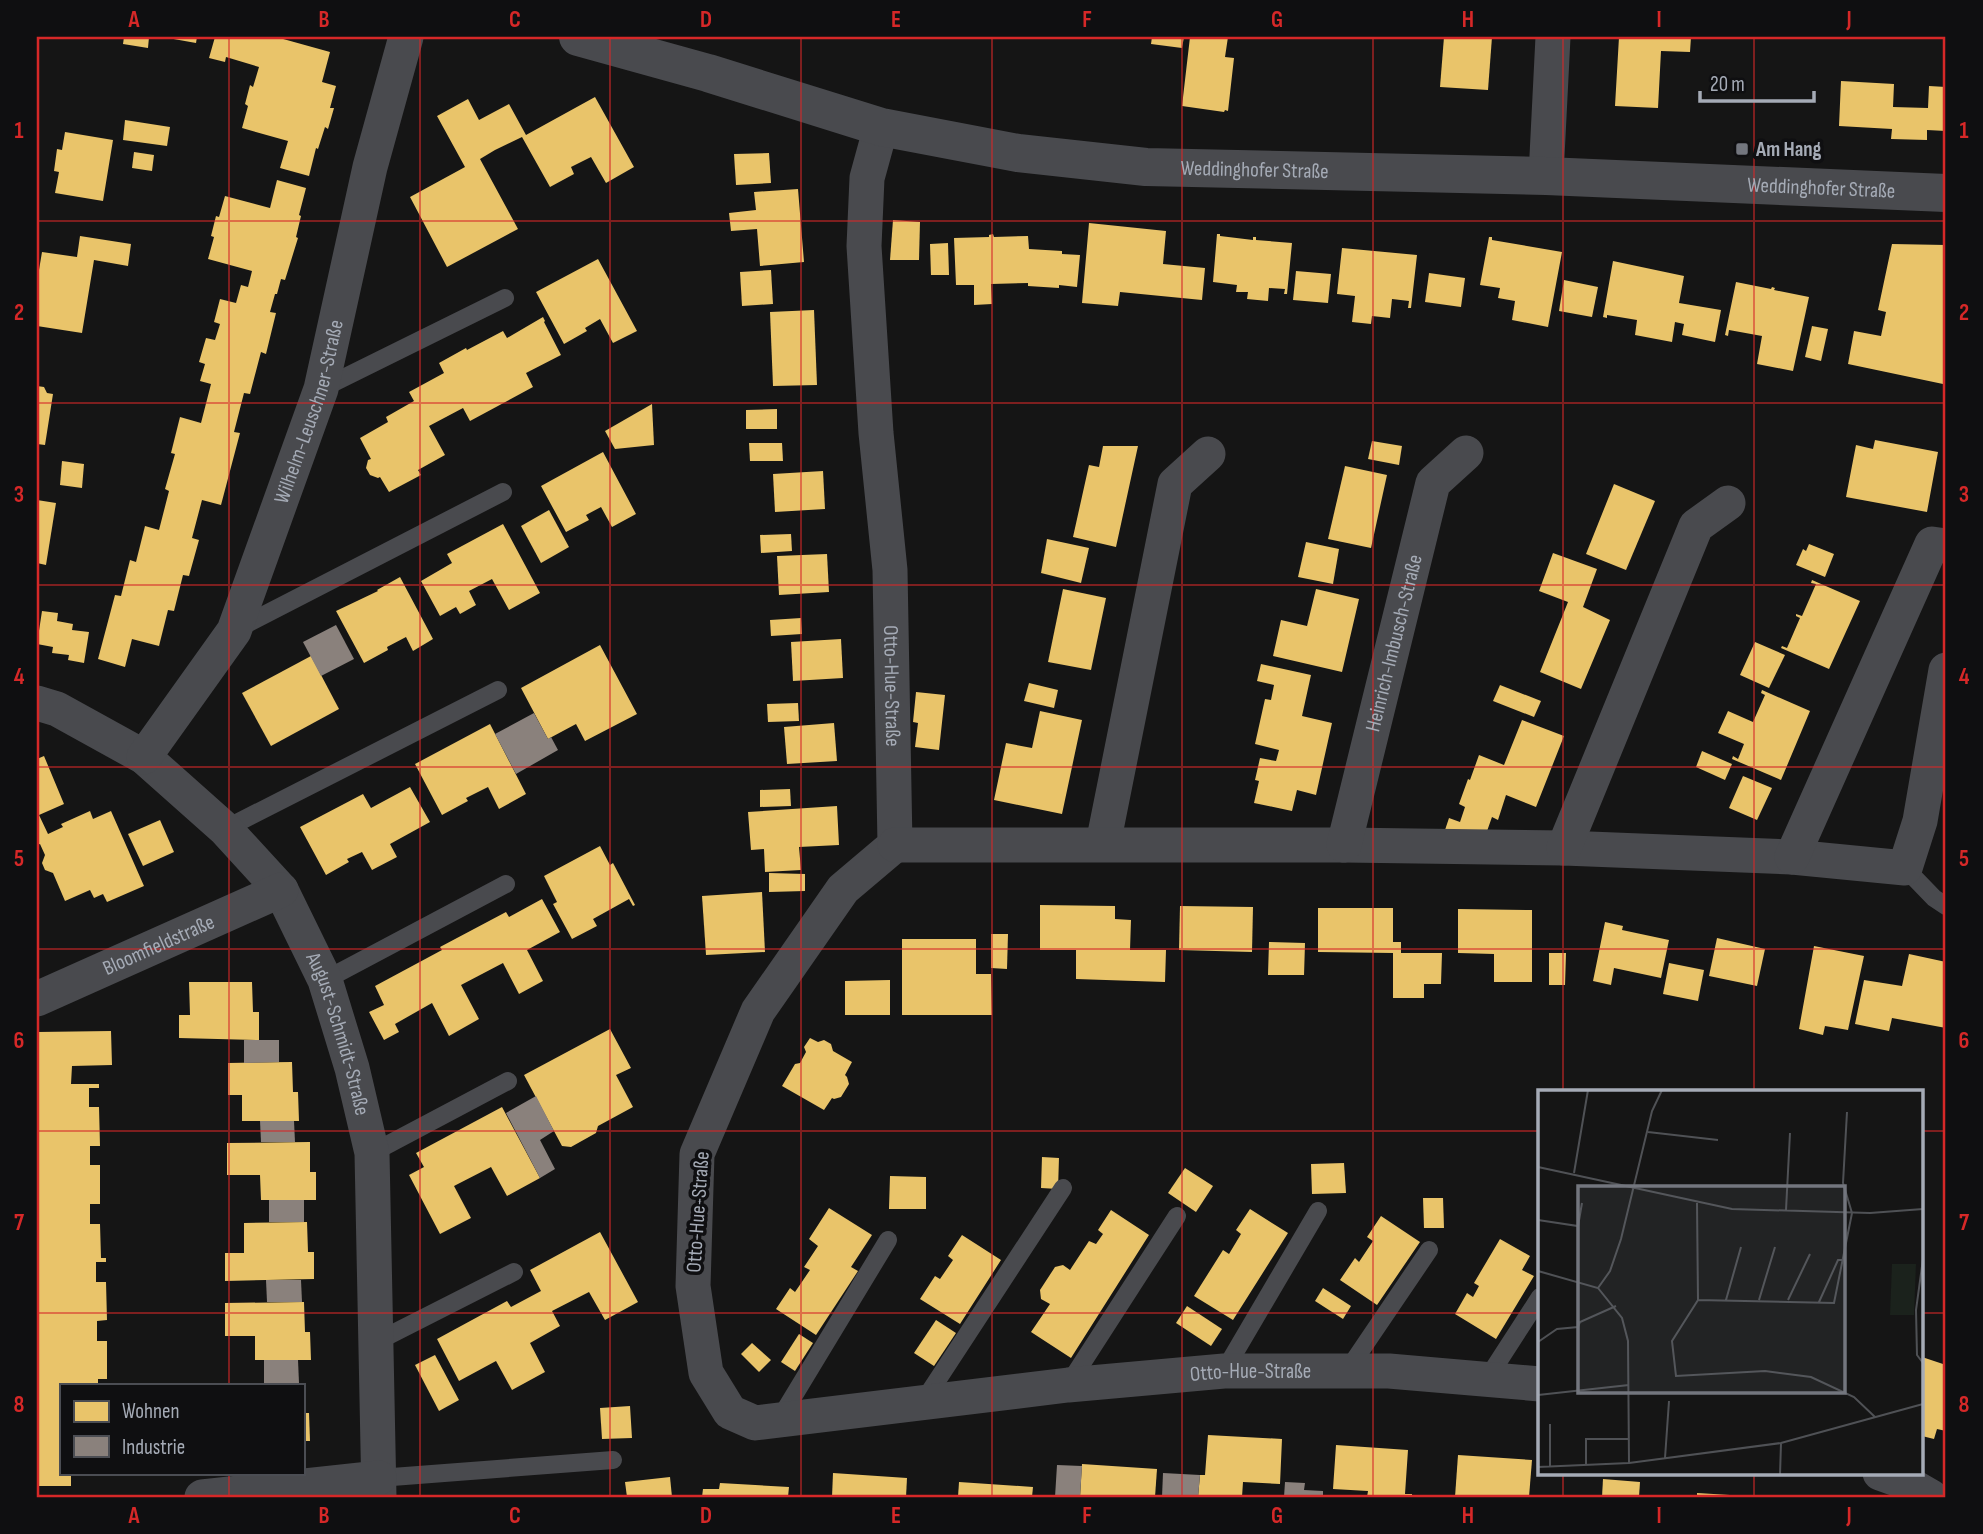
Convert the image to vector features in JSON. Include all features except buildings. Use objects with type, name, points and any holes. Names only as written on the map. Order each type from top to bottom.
[{"type":"street","name":"Wilhelm-Leuschner-Straße","points":[[144,757],[234,631],[321,389],[370,167],[406,37]]},
{"type":"street","name":"Weddinghofer Straße","points":[[578,37],[708,73],[881,127],[1009,151],[1146,167],[1546,176],[1946,193]]},
{"type":"street","points":[[1546,176],[1553,37]]},
{"type":"street","name":"Otto-Hue-Straße","points":[[881,127],[867,178],[864,246],[876,433],[890,570],[895,845],[843,889],[758,1011],[697,1154],[693,1286],[706,1373],[730,1412],[755,1423],[1068,1385],[1224,1371],[1389,1371],[1538,1384]]},
{"type":"street","name":"Heinrich-Imbusch-Straße","points":[[1344,845],[1433,483],[1466,453]]},
{"type":"street","points":[[1103,844],[1175,484],[1208,454]]},
{"type":"street","points":[[1564,848],[1696,526],[1728,503]]},
{"type":"street","points":[[1792,857],[1932,544],[1946,546]]},
{"type":"street","points":[[895,845],[1564,848],[1792,857],[1905,867],[1920,821],[1946,670]]},
{"type":"street","name":"August-Schmidt-Straße","points":[[37,703],[57,709],[144,757],[225,829],[281,890],[325,980],[352,1068],[372,1153],[379,1488]]},
{"type":"street","name":"Bloomfieldstraße","points":[[37,999],[281,890]]},
{"type":"street","points":[[1883,1474],[1905,1482],[1931,1497]]},
{"type":"street","points":[[202,1497],[379,1488]]},
{"type":"lane","points":[[321,389],[505,298]]},
{"type":"lane","points":[[234,631],[503,492]]},
{"type":"lane","points":[[225,829],[498,690]]},
{"type":"lane","points":[[1905,867],[1934,898],[1946,906]]},
{"type":"lane","points":[[325,980],[506,884]]},
{"type":"lane","points":[[372,1153],[508,1081]]},
{"type":"lane","points":[[923,1402],[1063,1188]]},
{"type":"lane","points":[[1224,1371],[1318,1210]]},
{"type":"lane","points":[[1068,1385],[1177,1216]]},
{"type":"lane","points":[[779,1420],[888,1240]]},
{"type":"lane","points":[[1347,1371],[1429,1250]]},
{"type":"lane","points":[[376,1342],[514,1272]]},
{"type":"lane","points":[[1487,1379],[1538,1300]]},
{"type":"lane","points":[[379,1488],[613,1460]]},
{"type":"place","name":"Am Hang","points":[[1742,149]]}]
